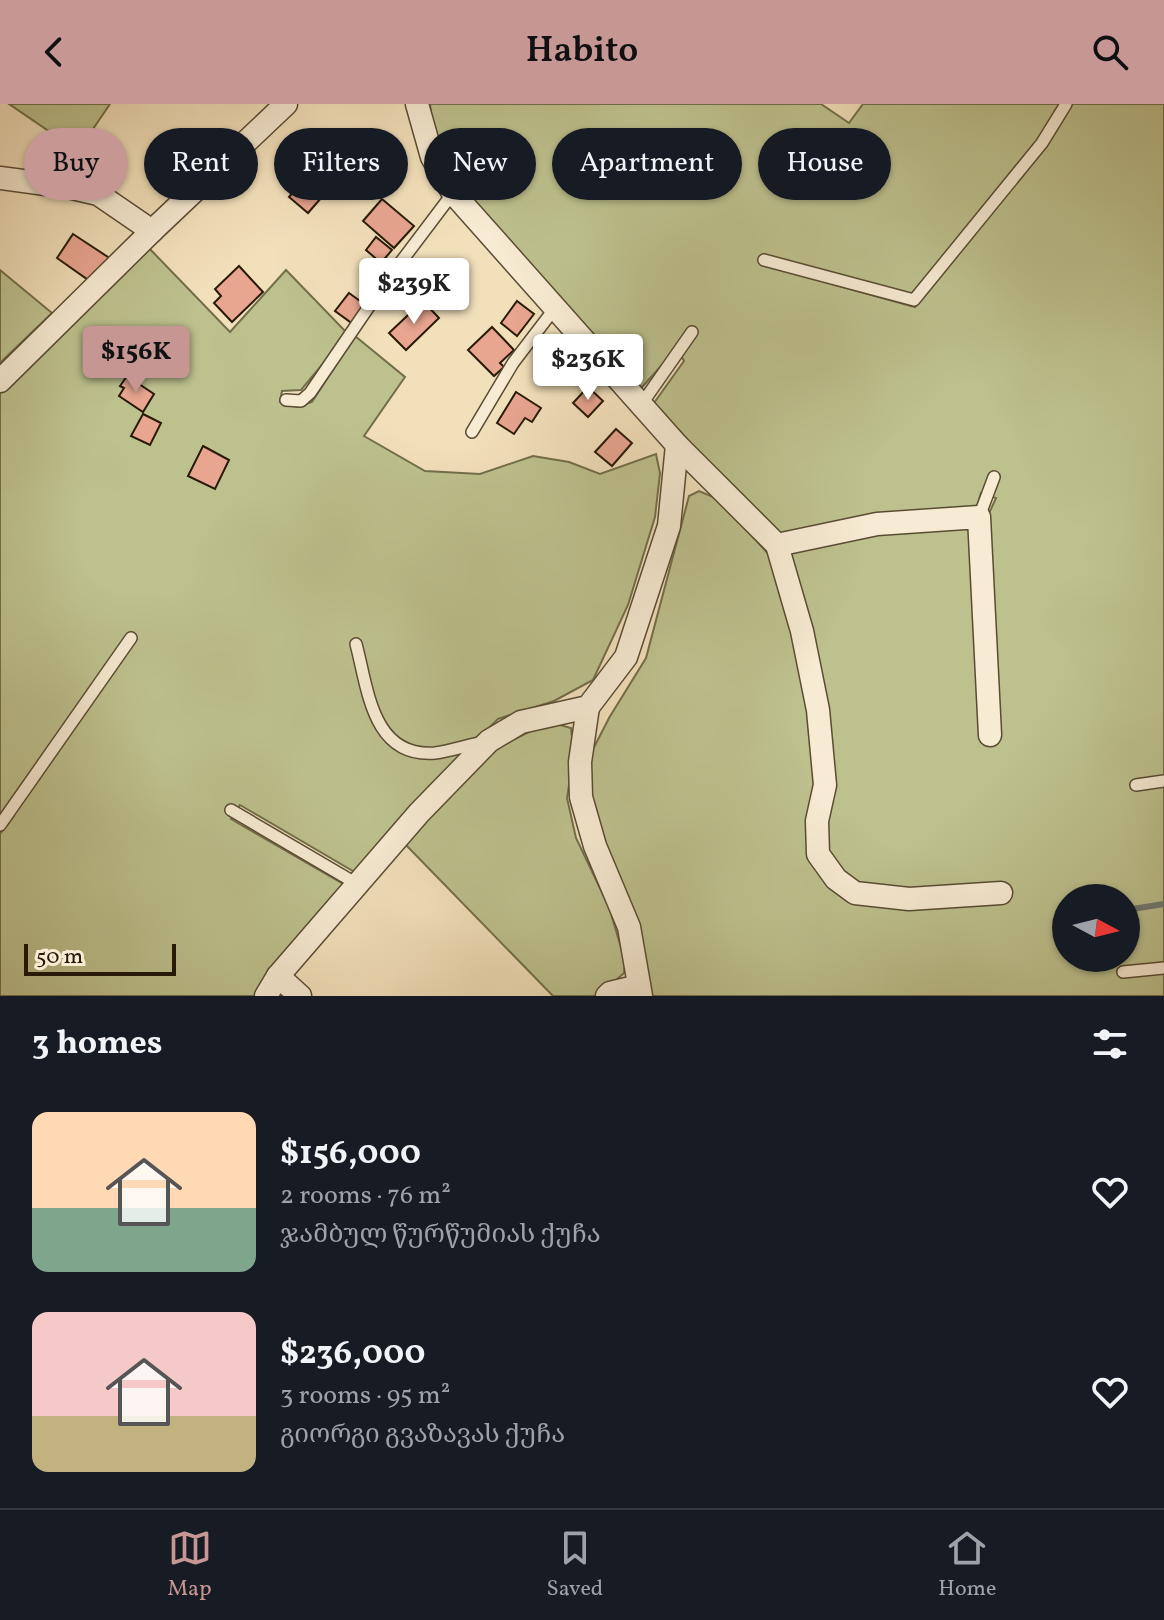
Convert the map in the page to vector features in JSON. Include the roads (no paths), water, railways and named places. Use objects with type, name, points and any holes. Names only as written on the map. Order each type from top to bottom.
[{"type":"street","points":[[0,381],[286,104]]},
{"type":"street","points":[[417,104],[424,129]]},
{"type":"street","points":[[0,178],[98,194],[152,231]]},
{"type":"street","points":[[459,200],[677,445],[777,545],[802,631],[818,710],[825,785],[817,821],[818,854],[836,879],[855,893],[909,899],[1001,893]]},
{"type":"street","points":[[607,996],[610,993],[640,991],[629,927],[595,846],[581,797],[580,762],[588,707],[626,657],[669,526],[677,445]]},
{"type":"street","points":[[777,545],[877,524],[979,517],[990,735]]},
{"type":"street","points":[[266,996],[278,976],[419,813],[489,741],[521,722],[588,707]]},
{"type":"street","points":[[278,976],[300,996]]},
{"type":"lane","points":[[764,260],[914,300],[1042,143],[1066,104]]},
{"type":"lane","points":[[286,400],[301,401],[310,393],[385,283],[448,200]]},
{"type":"lane","points":[[472,432],[513,363],[555,308]]},
{"type":"lane","points":[[641,405],[692,332]]},
{"type":"lane","points":[[979,517],[994,477]]},
{"type":"lane","points":[[0,825],[131,638]]},
{"type":"lane","points":[[356,644],[375,718],[389,739],[411,750],[433,753],[489,741]]},
{"type":"lane","points":[[1136,785],[1164,781]]},
{"type":"lane","points":[[231,810],[357,884]]},
{"type":"lane","points":[[1140,970],[1164,968]]},
{"type":"waterway","points":[[1140,908],[1164,904]]}]
